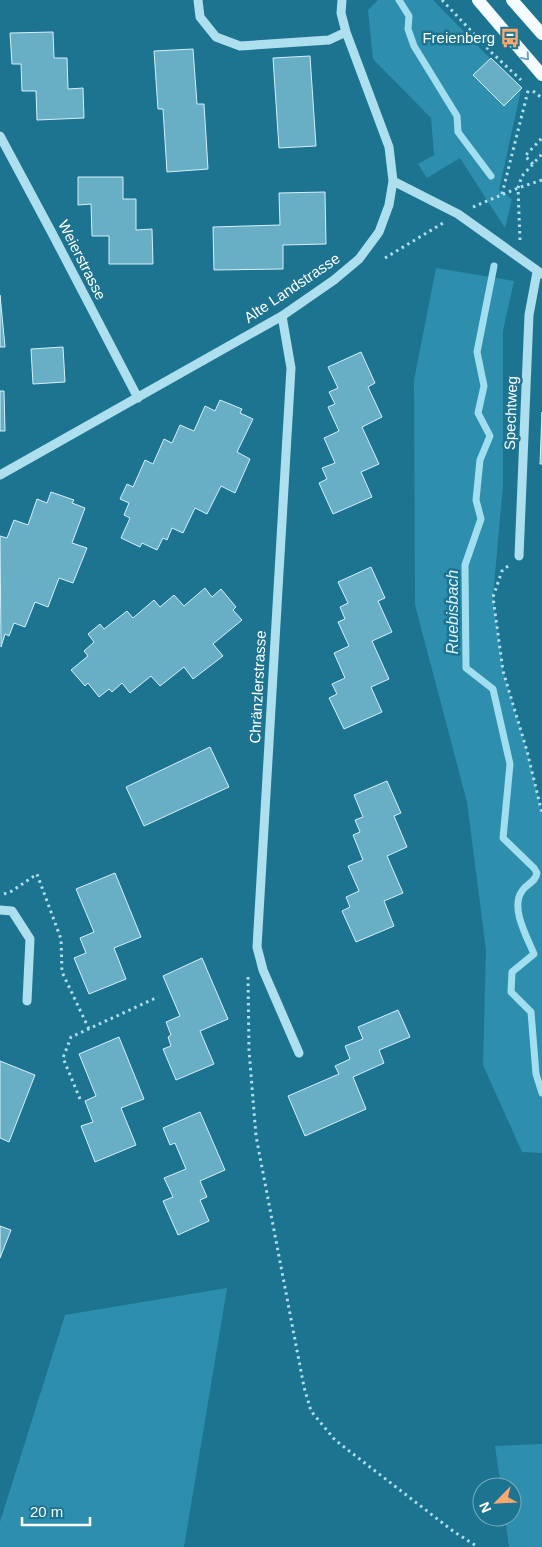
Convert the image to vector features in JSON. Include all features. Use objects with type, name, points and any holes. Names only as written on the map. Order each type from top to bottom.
[{"type":"main road","points":[[478,0],[542,75]]},
{"type":"main road","points":[[512,0],[542,34]]},
{"type":"street","points":[[198,0],[200,17],[216,37],[240,46],[329,40],[346,32]]},
{"type":"street","name":"Alte Landstrasse","points":[[0,475],[282,316],[334,280],[359,258],[379,232],[389,205],[392,181],[389,147],[346,32],[341,13],[342,0]]},
{"type":"street","name":"Weierstrasse","points":[[0,136],[138,398]]},
{"type":"street","points":[[392,181],[458,214],[540,273]]},
{"type":"street","name":"Spechtweg","points":[[519,556],[529,315],[540,273]]},
{"type":"street","name":"Chränzlerstrasse","points":[[282,316],[291,368],[257,947],[263,970],[299,1053]]},
{"type":"street","points":[[0,910],[12,911],[30,939],[27,1001]]},
{"type":"path","points":[[442,0],[491,52],[542,98]]},
{"type":"path","points":[[502,195],[529,87]]},
{"type":"path","points":[[533,164],[525,156],[542,138]]},
{"type":"path","points":[[521,260],[518,188],[522,176],[542,154]]},
{"type":"path","points":[[518,188],[542,180]]},
{"type":"path","points":[[519,556],[502,571],[493,597],[503,671],[527,751],[542,813]]},
{"type":"path","points":[[0,895],[12,891],[37,874],[61,939],[62,972],[89,1029]]},
{"type":"path","points":[[248,974],[249,1050],[256,1136],[304,1387],[311,1411],[334,1440],[453,1531],[478,1547]]},
{"type":"path","points":[[80,1099],[63,1058],[71,1037],[158,997]]},
{"type":"shaded area","points":[[378,0],[433,0],[521,90],[499,190],[512,199],[505,228],[460,158],[427,178],[418,164],[434,155],[431,118],[373,59],[368,10]]},
{"type":"shaded area","points":[[436,268],[514,281],[503,331],[503,485],[493,597],[503,671],[527,751],[542,813],[542,1153],[522,1152],[483,1065],[486,950],[467,802],[415,605],[414,380]]},
{"type":"shaded area","points":[[227,1288],[184,1547],[0,1547],[0,1522],[65,1315]]},
{"type":"shaded area","points":[[542,1444],[542,1547],[509,1547],[506,1527],[522,1527],[522,1477],[500,1477],[495,1446]]},
{"type":"building","points":[[53,32],[54,58],[67,58],[68,89],[83,88],[84,118],[37,120],[36,91],[22,91],[21,64],[12,64],[10,33]]},
{"type":"building","points":[[193,49],[197,104],[204,104],[208,169],[167,172],[163,109],[158,109],[154,51]]},
{"type":"building","points":[[310,56],[316,146],[279,148],[273,58]]},
{"type":"building","points":[[491,58],[522,88],[504,106],[473,75]]},
{"type":"building","points":[[78,177],[123,177],[123,199],[136,199],[136,230],[152,229],[153,264],[109,264],[109,236],[92,236],[91,204],[78,205]]},
{"type":"building","points":[[325,192],[326,244],[283,245],[283,269],[214,270],[213,227],[280,225],[279,193]]},
{"type":"building","points":[[0,295],[5,347],[0,347]]},
{"type":"building","points":[[63,347],[65,382],[33,384],[31,349]]},
{"type":"building","points":[[361,352],[375,383],[368,387],[382,417],[362,427],[379,464],[361,472],[372,497],[333,514],[319,483],[327,479],[322,468],[335,463],[324,438],[339,431],[328,407],[335,404],[329,392],[338,388],[328,367]]},
{"type":"building","points":[[0,391],[4,391],[5,431],[0,431]]},
{"type":"building","points":[[220,400],[242,409],[240,413],[253,419],[237,452],[250,459],[235,493],[221,486],[207,514],[195,508],[183,533],[172,528],[167,540],[163,538],[157,550],[142,543],[140,547],[121,538],[130,518],[124,515],[129,503],[120,499],[127,484],[133,487],[145,460],[153,464],[164,439],[172,443],[180,425],[194,431],[205,406],[215,411]]},
{"type":"building","points":[[542,412],[542,464],[540,464]]},
{"type":"building","points":[[51,492],[74,500],[72,503],[85,508],[72,543],[87,548],[73,583],[59,578],[48,607],[35,602],[25,627],[14,623],[9,636],[5,634],[1,647],[0,536],[7,538],[14,520],[28,525],[37,499],[47,503]]},
{"type":"building","points":[[371,567],[385,598],[378,601],[392,632],[372,641],[389,679],[371,687],[382,712],[344,729],[329,698],[337,694],[332,684],[345,678],[334,653],[349,646],[338,622],[345,619],[340,607],[348,603],[338,582]]},
{"type":"building","points":[[205,588],[212,597],[221,589],[236,607],[233,610],[242,620],[213,644],[223,656],[193,679],[184,667],[160,686],[151,676],[130,693],[122,683],[112,692],[109,689],[99,697],[88,683],[85,686],[71,670],[88,656],[84,651],[94,642],[88,634],[100,624],[104,629],[127,611],[133,618],[154,600],[160,607],[174,595],[184,606]]},
{"type":"building","points":[[210,747],[229,787],[144,826],[126,787]]},
{"type":"building","points":[[387,781],[401,813],[394,816],[407,847],[387,856],[403,893],[384,901],[394,926],[356,942],[342,911],[350,907],[346,897],[359,891],[348,866],[363,860],[353,835],[360,832],[355,820],[363,817],[354,795]]},
{"type":"building","points":[[115,873],[141,937],[114,948],[126,979],[89,994],[74,958],[86,953],[80,938],[94,932],[76,889]]},
{"type":"building","points":[[202,958],[228,1019],[200,1031],[214,1064],[176,1080],[163,1049],[171,1046],[168,1037],[171,1035],[166,1022],[180,1016],[163,976]]},
{"type":"building","points":[[398,1010],[410,1037],[379,1050],[384,1063],[353,1077],[366,1109],[305,1136],[288,1096],[339,1074],[335,1066],[350,1059],[345,1046],[363,1039],[358,1027]]},
{"type":"building","points":[[119,1037],[144,1099],[121,1108],[136,1145],[95,1162],[81,1126],[93,1122],[85,1101],[96,1096],[79,1054]]},
{"type":"building","points":[[0,1061],[35,1075],[9,1142],[0,1138]]},
{"type":"building","points":[[200,1112],[225,1170],[200,1181],[207,1197],[200,1200],[209,1221],[178,1235],[163,1201],[173,1197],[164,1178],[186,1169],[175,1143],[170,1145],[163,1128]]},
{"type":"building","points":[[0,1226],[11,1230],[0,1258]]},
{"type":"waterway","name":"Ruebisbach","points":[[399,0],[409,16],[408,29],[414,46],[457,116],[458,132],[491,176]]},
{"type":"waterway","name":"Ruebisbach","points":[[494,266],[477,352],[484,386],[478,413],[490,436],[480,460],[476,500],[481,519],[465,565],[466,668],[493,689],[510,764],[503,838],[537,873],[535,879],[522,891],[518,906],[521,922],[534,954],[512,972],[511,992],[531,1012],[536,1074],[542,1093]]},
{"type":"place","name":"Freienberg","points":[[510,38]]}]
